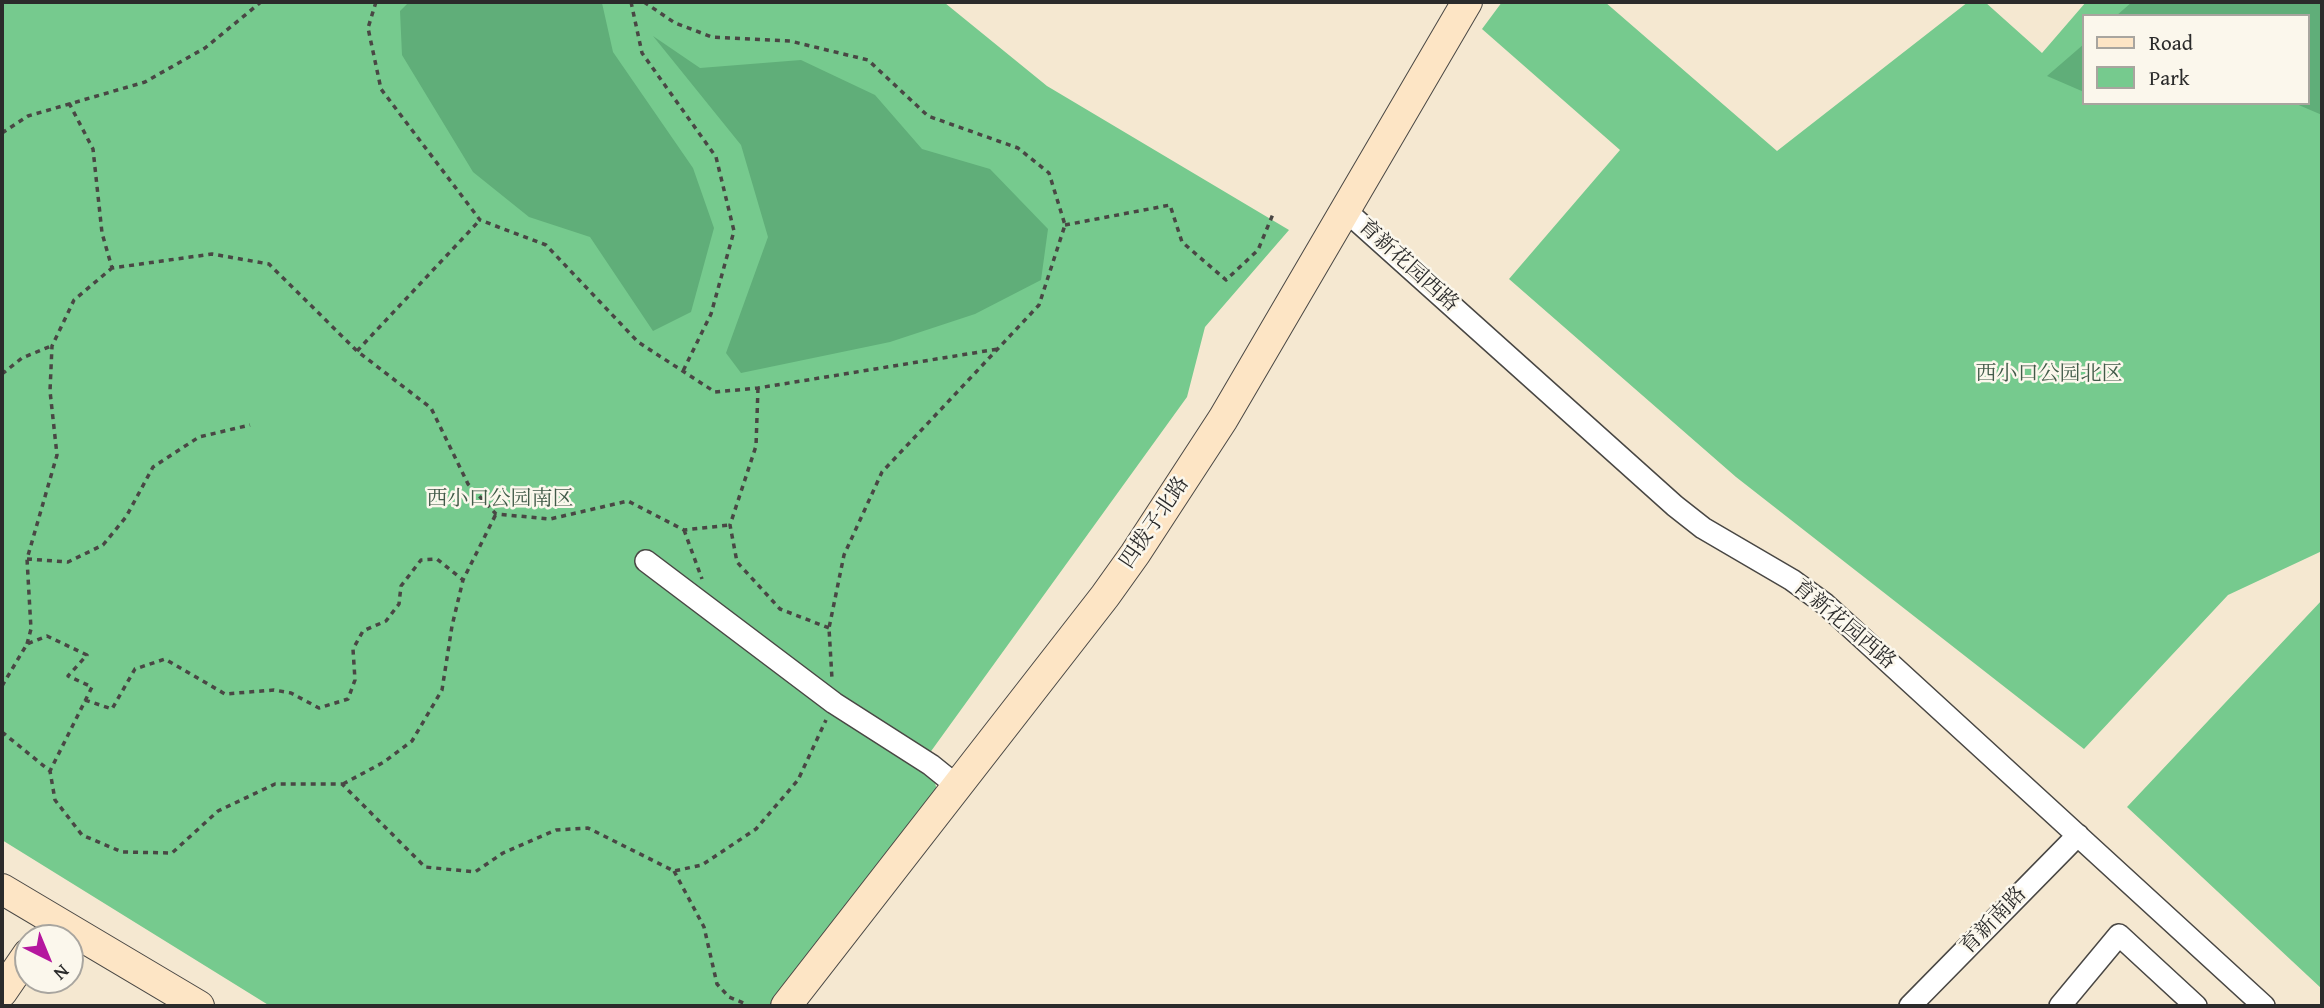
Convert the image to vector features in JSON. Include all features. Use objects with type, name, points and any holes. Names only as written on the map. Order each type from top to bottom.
[{"type":"street","name":"四拨子北路","points":[[786,1006],[1135,554],[1223,419],[1467,2]]},
{"type":"street","name":"育新花园西路","points":[[1345,210],[1675,506],[1703,528],[1792,580],[1825,604],[2264,1006]]},
{"type":"street","points":[[646,561],[834,703],[932,765],[957,786]]},
{"type":"street","name":"育新南路","points":[[1910,1006],[2078,835]]},
{"type":"street","points":[[2,889],[30,924]]},
{"type":"street","points":[[2,912],[21,924]]},
{"type":"street","points":[[2060,1006],[2119,935],[2196,1006]]},
{"type":"street","points":[[84,956],[199,1006]]},
{"type":"street","points":[[84,961],[159,1006]]},
{"type":"street","points":[[2,992],[14,975]]},
{"type":"path","points":[[2,132],[27,116],[145,82],[205,48],[261,2]]},
{"type":"path","points":[[376,2],[368,28],[381,89],[480,220],[546,245],[638,341],[715,392],[758,388],[998,349]]},
{"type":"path","points":[[631,2],[642,53],[716,157],[734,231],[711,314],[683,371]]},
{"type":"path","points":[[69,103],[93,149],[102,233],[113,268]]},
{"type":"path","points":[[1065,225],[1170,205],[1182,242],[1226,280],[1258,250],[1273,214]]},
{"type":"path","points":[[356,351],[480,220]]},
{"type":"path","points":[[2,686],[27,643],[31,629],[27,559],[57,455],[50,391],[52,346],[74,300],[113,268],[212,254],[269,264],[356,351],[431,408],[468,484],[496,514],[550,519],[628,501],[684,530],[730,525]]},
{"type":"path","points":[[2,374],[22,358],[52,346]]},
{"type":"path","points":[[758,388],[756,446],[730,525],[737,562],[780,609],[829,628]]},
{"type":"path","points":[[27,559],[68,562],[103,545],[126,517],[153,467],[199,437],[250,425]]},
{"type":"path","points":[[342,784],[384,762],[412,741],[442,690],[452,626],[463,580],[496,514]]},
{"type":"path","points":[[684,530],[705,584],[698,600]]},
{"type":"path","points":[[85,701],[112,709],[135,669],[165,659],[225,694],[274,690],[291,692],[320,708],[348,699],[355,680],[353,649],[363,631],[386,621],[399,604],[401,586],[421,560],[437,559],[463,580]]},
{"type":"path","points":[[27,643],[47,636],[87,655],[68,676],[92,687],[50,771]]},
{"type":"path","points":[[674,871],[704,927],[717,984],[729,997],[746,1004]]},
{"type":"green space","name":"西小口公园南区","points":[[2,2],[945,3],[1047,86],[1289,230],[1205,327],[1187,397],[929,754],[939,801],[781,1006],[270,1006],[2,840]]},
{"type":"green space","points":[[409,2],[602,3],[613,52],[693,168],[714,228],[691,312],[653,331],[590,237],[529,217],[473,172],[402,55],[400,11]]},
{"type":"green space","name":"西小口公园北区","points":[[1502,2],[1605,2],[1777,151],[1968,2],[1985,2],[2042,53],[2086,2],[2303,2],[2322,19],[2322,551],[2228,595],[2084,749],[1736,477],[1509,279],[1620,150],[1482,29]]},
{"type":"green space","points":[[2132,2],[2322,2],[2322,115],[2299,105],[2310,105],[2310,14],[2118,14]]},
{"type":"green space","points":[[653,36],[700,68],[801,60],[875,95],[922,149],[990,169],[1048,229],[1041,280],[975,314],[890,342],[741,373],[726,353],[768,237],[741,145]]},
{"type":"green space","points":[[2082,46],[2082,91],[2047,76]]},
{"type":"green space","points":[[2322,600],[2322,989],[2127,807]]}]
